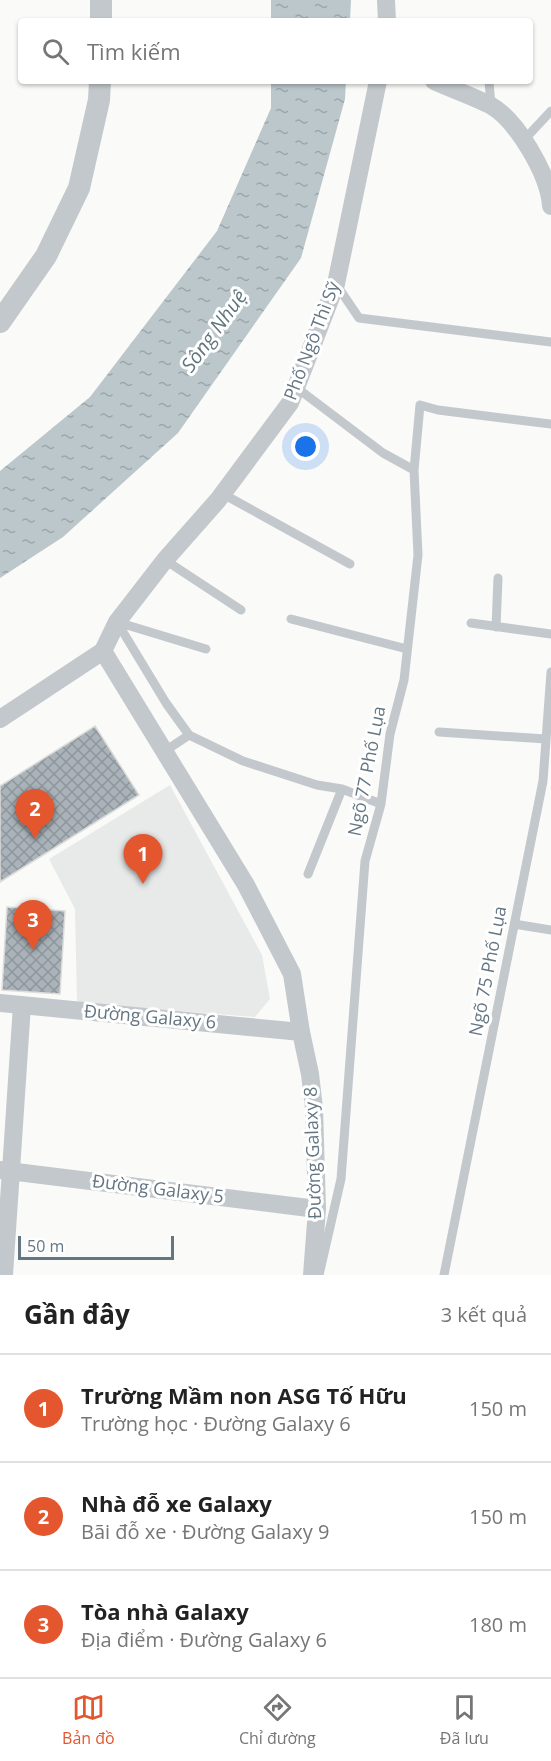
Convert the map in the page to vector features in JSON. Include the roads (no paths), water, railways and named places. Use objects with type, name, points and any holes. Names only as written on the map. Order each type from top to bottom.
[{"type":"street","points":[[101,0],[101,18]]},
{"type":"street","points":[[386,0],[387,18]]},
{"type":"street","points":[[0,322],[46,256],[79,188],[99,100],[100,84]]},
{"type":"street","name":"Phố Ngô Thì Sỹ","points":[[103,651],[117,622],[165,560],[223,494],[290,403],[336,284],[377,84]]},
{"type":"street","points":[[441,84],[491,106],[502,115],[523,141],[541,169],[551,206]]},
{"type":"street","points":[[0,719],[103,651]]},
{"type":"street","name":"Đường Galaxy 8","points":[[103,651],[246,885],[292,974],[312,1091],[317,1209],[312,1275]]},
{"type":"street","name":"Đường Galaxy 6","points":[[0,1003],[301,1032]]},
{"type":"street","points":[[4,1275],[6,1170],[22,1005]]},
{"type":"street","name":"Đường Galaxy 5","points":[[6,1170],[317,1209]]},
{"type":"lane","points":[[489,84],[491,106]]},
{"type":"lane","points":[[523,141],[551,111]]},
{"type":"lane","points":[[336,284],[359,318],[551,342]]},
{"type":"lane","points":[[297,388],[383,453],[414,470]]},
{"type":"lane","name":"Ngõ 77 Phố Lụa","points":[[319,1275],[341,1179],[365,861],[381,804],[390,734],[404,680],[408,649],[418,555],[414,470],[420,405],[438,410],[551,424]]},
{"type":"lane","points":[[223,494],[350,564]]},
{"type":"lane","points":[[165,560],[241,610]]},
{"type":"lane","points":[[496,627],[498,578]]},
{"type":"lane","points":[[291,619],[408,649]]},
{"type":"lane","points":[[117,622],[206,648]]},
{"type":"lane","points":[[117,622],[166,703],[189,735],[243,761],[317,784],[342,789],[381,804]]},
{"type":"lane","points":[[471,623],[551,634]]},
{"type":"lane","name":"Ngõ 75 Phố Lụa","points":[[444,1275],[514,924],[547,782],[546,739],[551,672]]},
{"type":"lane","points":[[439,732],[546,739]]},
{"type":"lane","points":[[165,751],[189,735]]},
{"type":"lane","points":[[308,874],[342,789]]},
{"type":"lane","points":[[514,924],[551,930]]},
{"type":"water","points":[[271,0],[351,0],[350,18],[271,18]]},
{"type":"water","name":"Sông Nhuệ","points":[[271,84],[346,84],[345,99],[301,258],[178,433],[63,537],[0,578],[0,471],[90,397],[217,231],[271,108]]},
{"type":"place","name":"Nhà đỗ xe Galaxy","points":[[35,839]]},
{"type":"place","name":"Trường Mầm non ASG Tố Hữu","points":[[143,884]]},
{"type":"place","name":"Tòa nhà Galaxy","points":[[33,950]]}]
